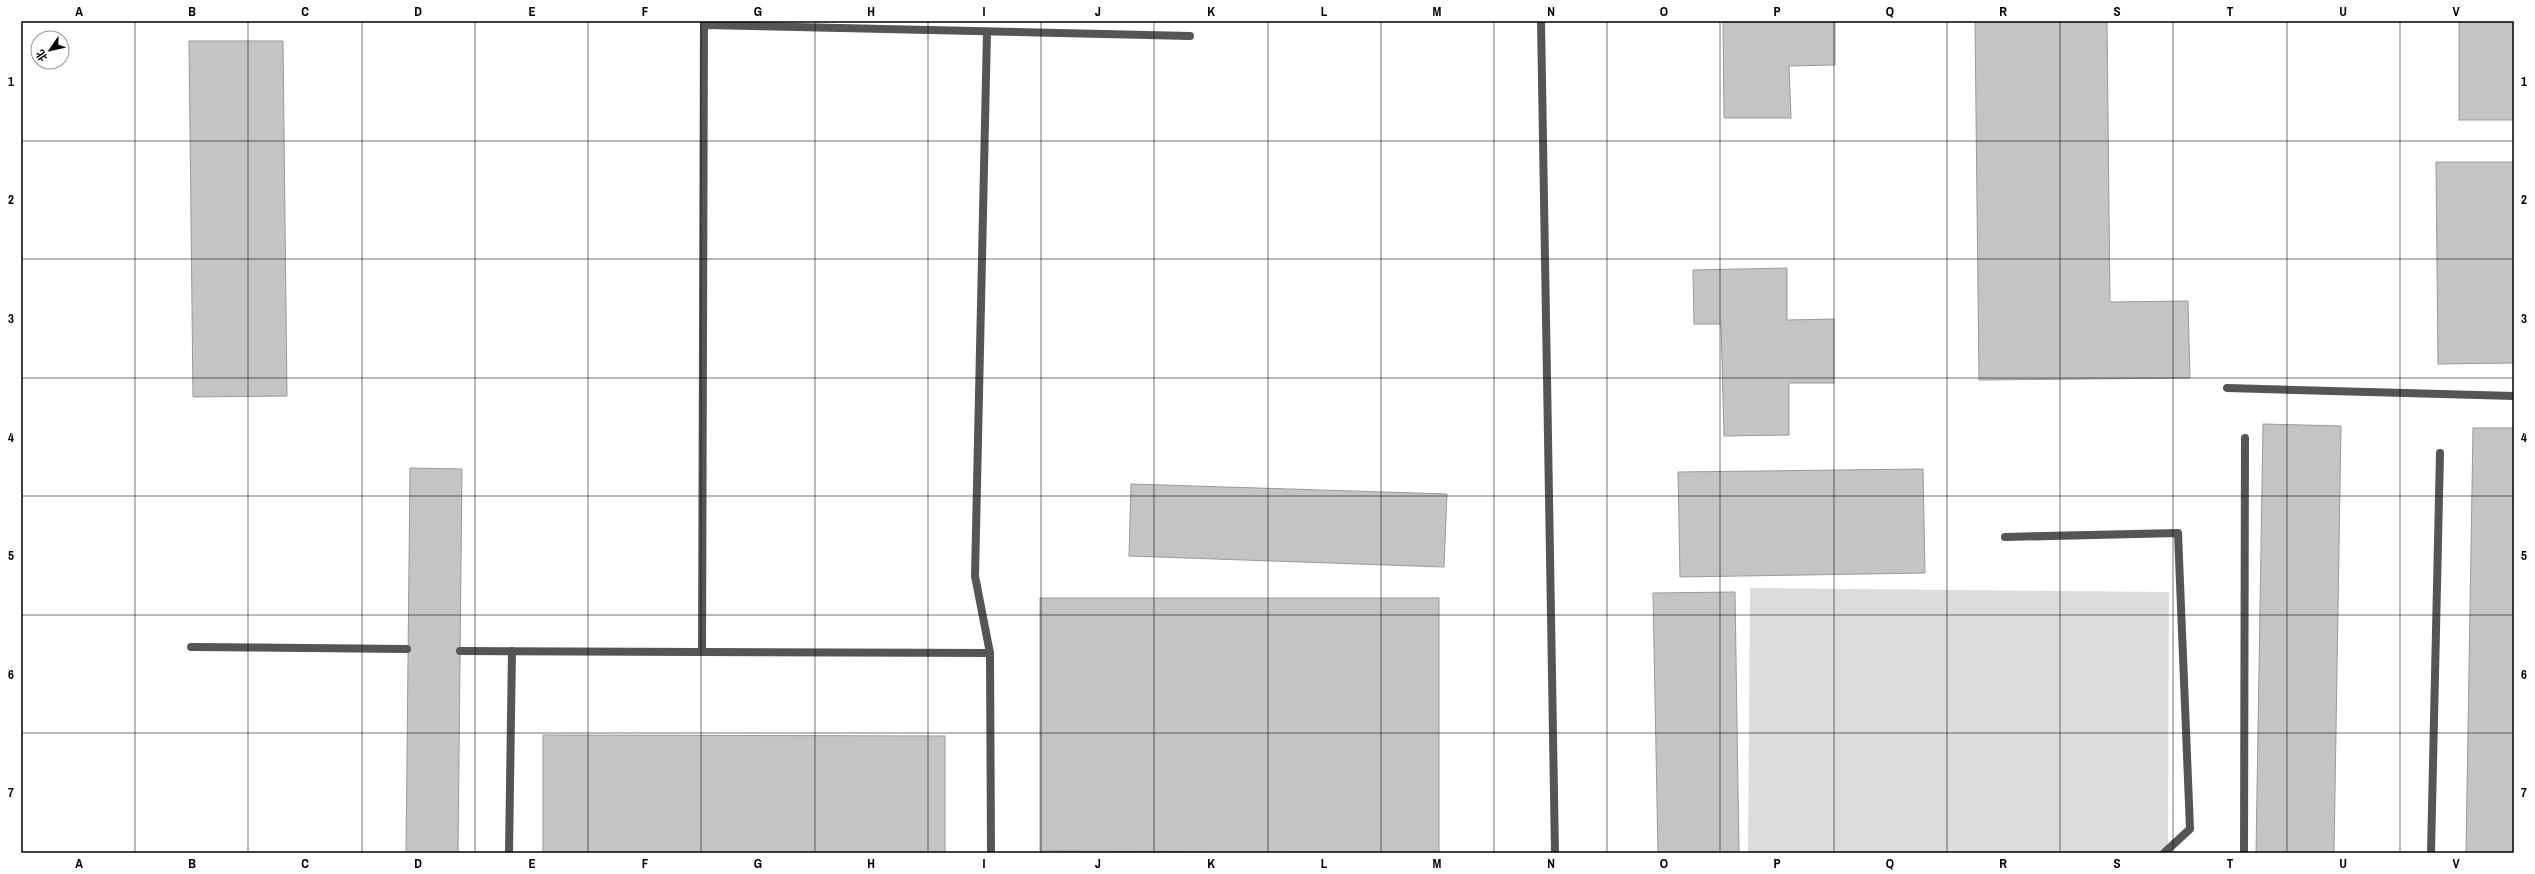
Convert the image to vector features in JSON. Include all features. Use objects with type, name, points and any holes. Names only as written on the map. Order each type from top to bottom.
[{"type":"lane","points":[[1541,21],[1555,853]]},
{"type":"lane","points":[[702,652],[704,23],[987,32],[1190,36]]},
{"type":"lane","points":[[987,32],[975,576],[990,653],[991,853]]},
{"type":"lane","points":[[2227,388],[2514,396]]},
{"type":"lane","points":[[2244,853],[2245,438]]},
{"type":"lane","points":[[2431,853],[2440,453]]},
{"type":"lane","points":[[2004,537],[2178,533],[2190,829],[2164,853]]},
{"type":"lane","points":[[190,647],[407,649]]},
{"type":"lane","points":[[460,651],[990,653]]},
{"type":"lane","points":[[509,853],[512,651]]},
{"type":"shaded area","points":[[1750,588],[2169,592],[2168,853],[1748,853]]},
{"type":"building","points":[[1723,21],[1835,21],[1835,65],[1789,66],[1791,118],[1724,118]]},
{"type":"building","points":[[1975,21],[2107,21],[2110,302],[2188,301],[2190,378],[1979,380]]},
{"type":"building","points":[[2459,21],[2514,21],[2514,120],[2459,120]]},
{"type":"building","points":[[189,41],[283,41],[287,396],[193,397]]},
{"type":"building","points":[[2436,162],[2514,162],[2514,363],[2438,364]]},
{"type":"building","points":[[1787,268],[1787,320],[1834,319],[1834,383],[1789,383],[1789,435],[1724,436],[1721,324],[1694,324],[1693,270]]},
{"type":"building","points":[[2263,424],[2341,426],[2334,853],[2256,853]]},
{"type":"building","points":[[2473,428],[2514,428],[2514,853],[2466,853]]},
{"type":"building","points":[[410,468],[462,469],[458,853],[406,853]]},
{"type":"building","points":[[1923,469],[1925,573],[1680,577],[1678,472]]},
{"type":"building","points":[[1131,484],[1447,494],[1444,567],[1129,556]]},
{"type":"building","points":[[1735,592],[1739,853],[1658,853],[1653,593]]},
{"type":"building","points":[[1040,598],[1439,598],[1439,853],[1040,851]]},
{"type":"building","points":[[543,735],[945,736],[945,853],[543,853]]}]
